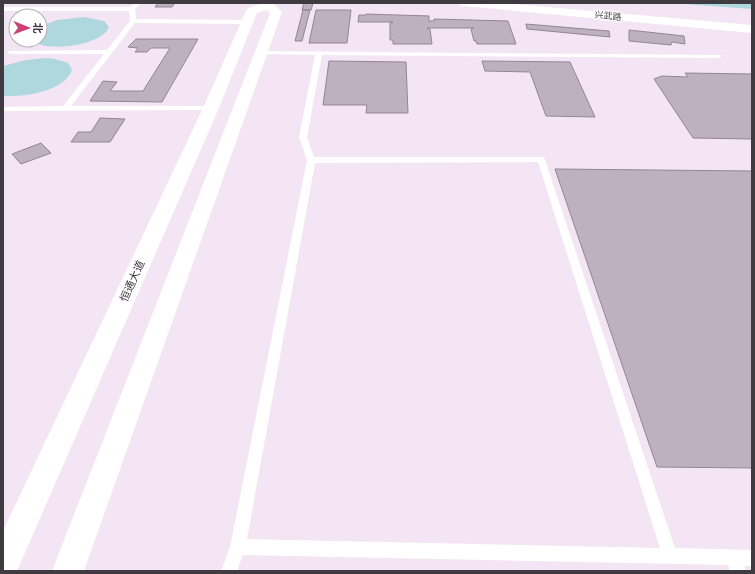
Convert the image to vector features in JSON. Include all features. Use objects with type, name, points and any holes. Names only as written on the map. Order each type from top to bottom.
[{"type":"main road","name":"兴武路","points":[[464,3],[752,28]]},
{"type":"main road","name":"恒通大道","points":[[3,566],[210,108],[247,22],[252,12],[269,4],[276,12],[259,53],[68,571]]},
{"type":"lane","points":[[3,9],[132,9],[138,3]]},
{"type":"lane","points":[[65,109],[133,21],[132,9]]},
{"type":"lane","points":[[133,21],[247,22]]},
{"type":"lane","points":[[10,52],[110,52]]},
{"type":"lane","points":[[259,53],[719,56]]},
{"type":"lane","points":[[229,571],[238,546],[311,160],[303,137],[319,53]]},
{"type":"lane","points":[[3,109],[210,108]]},
{"type":"lane","points":[[311,160],[542,159],[670,556]]},
{"type":"lane","points":[[238,546],[670,556],[735,564],[752,558]]},
{"type":"water","points":[[669,3],[752,3],[752,9]]},
{"type":"water","points":[[84,17],[104,21],[109,27],[104,34],[85,43],[73,46],[48,46],[48,23],[57,20]]},
{"type":"water","points":[[46,58],[68,63],[72,70],[68,77],[61,83],[42,92],[3,96],[3,66],[26,60]]},
{"type":"building","points":[[158,3],[175,3],[172,7],[155,7]]},
{"type":"building","points":[[304,3],[313,3],[311,10],[302,10]]},
{"type":"building","points":[[303,10],[310,10],[302,41],[295,41]]},
{"type":"building","points":[[316,10],[351,10],[347,43],[309,43]]},
{"type":"building","points":[[359,15],[429,16],[429,21],[434,21],[434,19],[508,21],[516,44],[477,44],[476,41],[474,41],[471,29],[474,28],[427,28],[430,29],[432,44],[393,44],[393,40],[390,40],[390,23],[393,22],[358,22]]},
{"type":"building","points":[[526,24],[609,31],[610,37],[527,29]]},
{"type":"building","points":[[629,30],[684,36],[685,44],[672,42],[671,45],[629,41]]},
{"type":"building","points":[[136,39],[198,39],[162,102],[90,101],[103,81],[117,82],[110,91],[143,91],[170,48],[151,48],[147,52],[135,52],[138,48],[128,47]]},
{"type":"building","points":[[329,61],[406,62],[408,113],[366,113],[367,105],[323,105]]},
{"type":"building","points":[[482,61],[570,62],[595,117],[546,116],[530,72],[485,71]]},
{"type":"building","points":[[685,73],[752,74],[752,139],[693,138],[654,79],[662,76],[688,77]]},
{"type":"building","points":[[100,118],[125,119],[110,142],[71,142],[78,132],[91,132]]},
{"type":"building","points":[[41,143],[51,153],[21,164],[12,154]]},
{"type":"building","points":[[555,169],[752,171],[752,468],[657,467]]}]
